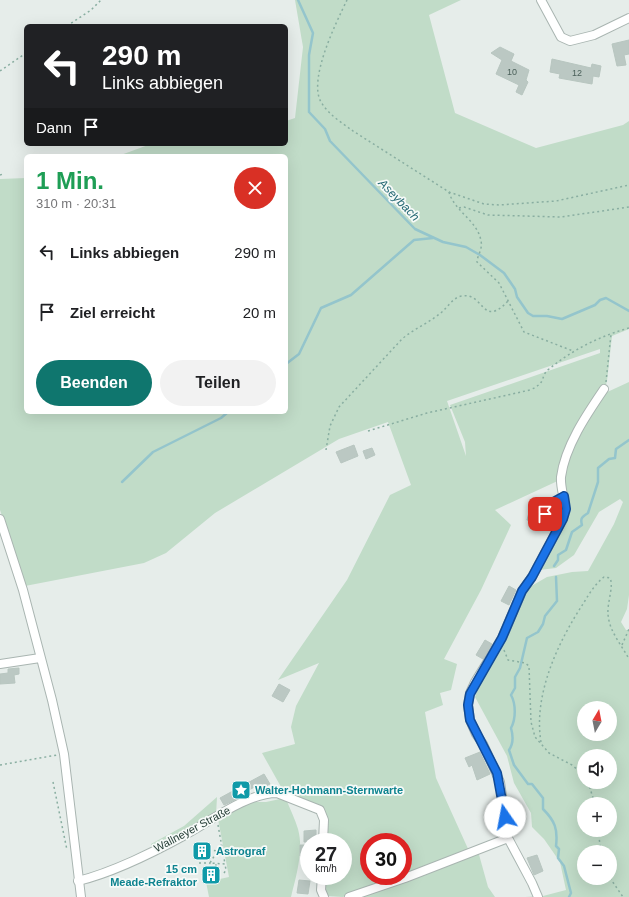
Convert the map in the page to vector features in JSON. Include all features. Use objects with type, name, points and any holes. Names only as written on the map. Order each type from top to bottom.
[{"type":"street","points":[[541,0],[561,37],[570,41],[594,34],[629,18]]},
{"type":"street","points":[[538,897],[508,838],[500,782],[483,744],[476,734],[470,720],[468,705],[470,694],[475,682],[502,638],[522,591],[532,577],[563,519],[566,509],[561,480],[562,466],[582,422],[604,389]]},
{"type":"street","points":[[545,514],[548,505],[564,496]]},
{"type":"street","points":[[0,520],[23,590],[64,754],[81,897]]},
{"type":"street","points":[[0,664],[40,658]]},
{"type":"street","name":"Wallneyer Straße","points":[[78,881],[96,876],[148,852],[249,799],[264,794],[276,793],[320,810],[324,820],[323,833]]},
{"type":"street","points":[[349,897],[406,878],[508,838]]},
{"type":"street","points":[[322,885],[322,894],[324,897]]},
{"type":"path","points":[[70,24],[91,10],[101,0]]},
{"type":"path","points":[[346,0],[322,60],[318,87],[321,103],[340,122],[353,131],[449,192],[484,204],[499,205],[556,202],[629,185]]},
{"type":"path","points":[[0,71],[24,55]]},
{"type":"path","points":[[449,192],[452,200],[477,229],[482,242],[478,262],[499,283],[524,332],[573,351]]},
{"type":"path","points":[[459,208],[464,207],[488,215],[561,217],[629,207]]},
{"type":"path","points":[[326,450],[330,426],[339,407],[392,350],[414,329],[430,320],[460,296],[467,295],[473,297],[487,311],[492,312],[502,308],[508,301]]},
{"type":"path","points":[[368,431],[427,413],[530,390],[542,384],[546,371],[573,351],[610,334],[629,328]]},
{"type":"path","points":[[604,389],[610,334]]},
{"type":"path","points":[[541,742],[539,729],[540,709],[554,662],[569,627],[590,593],[604,577],[610,578],[612,581],[608,601],[608,616],[614,633],[629,659]]},
{"type":"path","points":[[622,645],[629,629]]},
{"type":"path","points":[[502,638],[508,660],[525,662],[529,666],[531,722],[535,737],[541,742],[549,753],[577,769]]},
{"type":"path","points":[[0,765],[64,754]]},
{"type":"path","points":[[53,782],[67,854],[77,863]]},
{"type":"path","points":[[217,817],[226,870],[224,873]]},
{"type":"path","points":[[202,875],[221,845]]},
{"type":"path","points":[[204,850],[217,851]]},
{"type":"path","points":[[199,863],[225,864]]},
{"type":"path","points":[[213,873],[215,874],[216,864]]},
{"type":"path","points":[[615,885],[623,897]]},
{"type":"green space","points":[[295,0],[461,0],[429,15],[455,113],[536,148],[623,125],[629,121],[629,329],[612,336],[607,381],[603,394],[629,382],[629,595],[627,609],[621,622],[626,630],[629,630],[629,897],[525,897],[543,896],[566,890],[560,862],[544,839],[532,827],[531,813],[514,783],[507,756],[475,697],[481,678],[528,588],[547,577],[572,572],[588,571],[614,524],[623,502],[620,499],[599,512],[574,555],[556,568],[539,570],[568,517],[564,478],[495,510],[511,525],[481,590],[444,659],[457,664],[451,690],[440,693],[443,705],[425,712],[436,778],[469,851],[412,873],[412,833],[360,833],[360,885],[377,885],[343,897],[327,896],[324,892],[324,885],[352,885],[352,833],[325,833],[325,811],[322,808],[285,794],[262,753],[295,744],[291,727],[296,706],[319,663],[278,680],[347,580],[390,495],[411,485],[388,422],[339,439],[215,513],[166,553],[144,563],[25,586],[0,510],[0,179],[24,178],[24,414],[288,414],[288,154],[124,154],[146,146],[288,146],[288,120],[295,118],[303,47]],"holes":[[[600,349],[600,353],[450,405],[465,442],[466,456],[447,401]]]},
{"type":"green space","points":[[217,797],[216,815],[151,847],[151,844],[184,826]]},
{"type":"green space","points":[[286,799],[297,825],[300,837],[300,855],[291,897],[209,897],[206,882],[229,877],[218,819],[249,802],[266,802]]},
{"type":"green space","points":[[478,851],[488,887],[495,897],[357,897],[389,885],[412,885],[412,876]]},
{"type":"building","points":[[629,40],[629,54],[624,55],[626,65],[617,66],[612,44]]},
{"type":"building","points":[[500,47],[514,54],[511,61],[529,70],[526,80],[528,82],[522,95],[516,92],[519,85],[496,74],[502,60],[491,53]]},
{"type":"building","points":[[552,59],[591,68],[592,64],[601,66],[599,77],[593,76],[592,84],[559,78],[560,74],[550,72]]},
{"type":"building","points":[[354,445],[358,456],[341,463],[336,452]]},
{"type":"building","points":[[372,448],[375,455],[366,459],[363,451]]},
{"type":"building","points":[[532,501],[542,504],[539,523],[527,520]]},
{"type":"building","points":[[509,586],[516,590],[509,605],[501,601]]},
{"type":"building","points":[[485,640],[492,644],[483,659],[476,655]]},
{"type":"building","points":[[19,668],[19,674],[14,675],[15,683],[0,684],[0,674],[8,673],[8,669]]},
{"type":"building","points":[[279,684],[290,690],[283,702],[272,696]]},
{"type":"building","points":[[480,752],[490,774],[477,780],[472,765],[469,767],[465,758]]},
{"type":"building","points":[[264,774],[270,784],[262,788],[260,784],[249,790],[250,793],[224,805],[220,798]]},
{"type":"building","points":[[316,830],[316,833],[304,833],[304,831]]},
{"type":"building","points":[[537,855],[543,871],[534,875],[527,858]]},
{"type":"building","points":[[299,880],[300,885],[309,885],[308,894],[297,893]]},
{"type":"waterway","name":"Aseybach","points":[[298,0],[313,33],[309,55],[309,112],[325,129],[330,141],[415,229],[443,242],[466,247],[480,255],[504,273],[515,289],[517,297],[528,313],[533,316],[547,316],[562,319],[595,305],[600,300],[606,298],[629,311]]},
{"type":"waterway","points":[[288,362],[299,354],[321,308],[351,295],[414,240],[433,238]]},
{"type":"waterway","points":[[122,482],[153,452],[221,418],[226,414]]},
{"type":"waterway","points":[[554,566],[558,560],[558,555],[566,550],[572,532],[582,525],[582,518],[588,513],[598,482],[598,468],[609,459],[615,458],[616,449],[629,440]]},
{"type":"waterway","points":[[556,577],[557,601],[545,616],[543,624],[538,632],[527,638],[520,668],[515,677],[515,688],[511,695],[515,712],[511,728],[513,739],[509,750],[514,765],[528,784],[532,784],[543,798],[543,809],[553,821],[556,830],[556,846],[559,849],[558,858],[564,866],[571,893],[569,897]]},
{"type":"place","name":"Walter-Hohmann-Sternwarte","points":[[241,790]]},
{"type":"place","name":"Astrograf","points":[[202,851]]},
{"type":"place","name":"15 cm Meade-Refraktor","points":[[211,875]]},
{"type":"route","points":[[505,817],[500,795],[500,782],[483,744],[476,734],[470,720],[468,705],[470,694],[475,682],[502,638],[522,591],[532,577],[563,519],[566,509],[564,496],[548,505],[545,514]]}]
